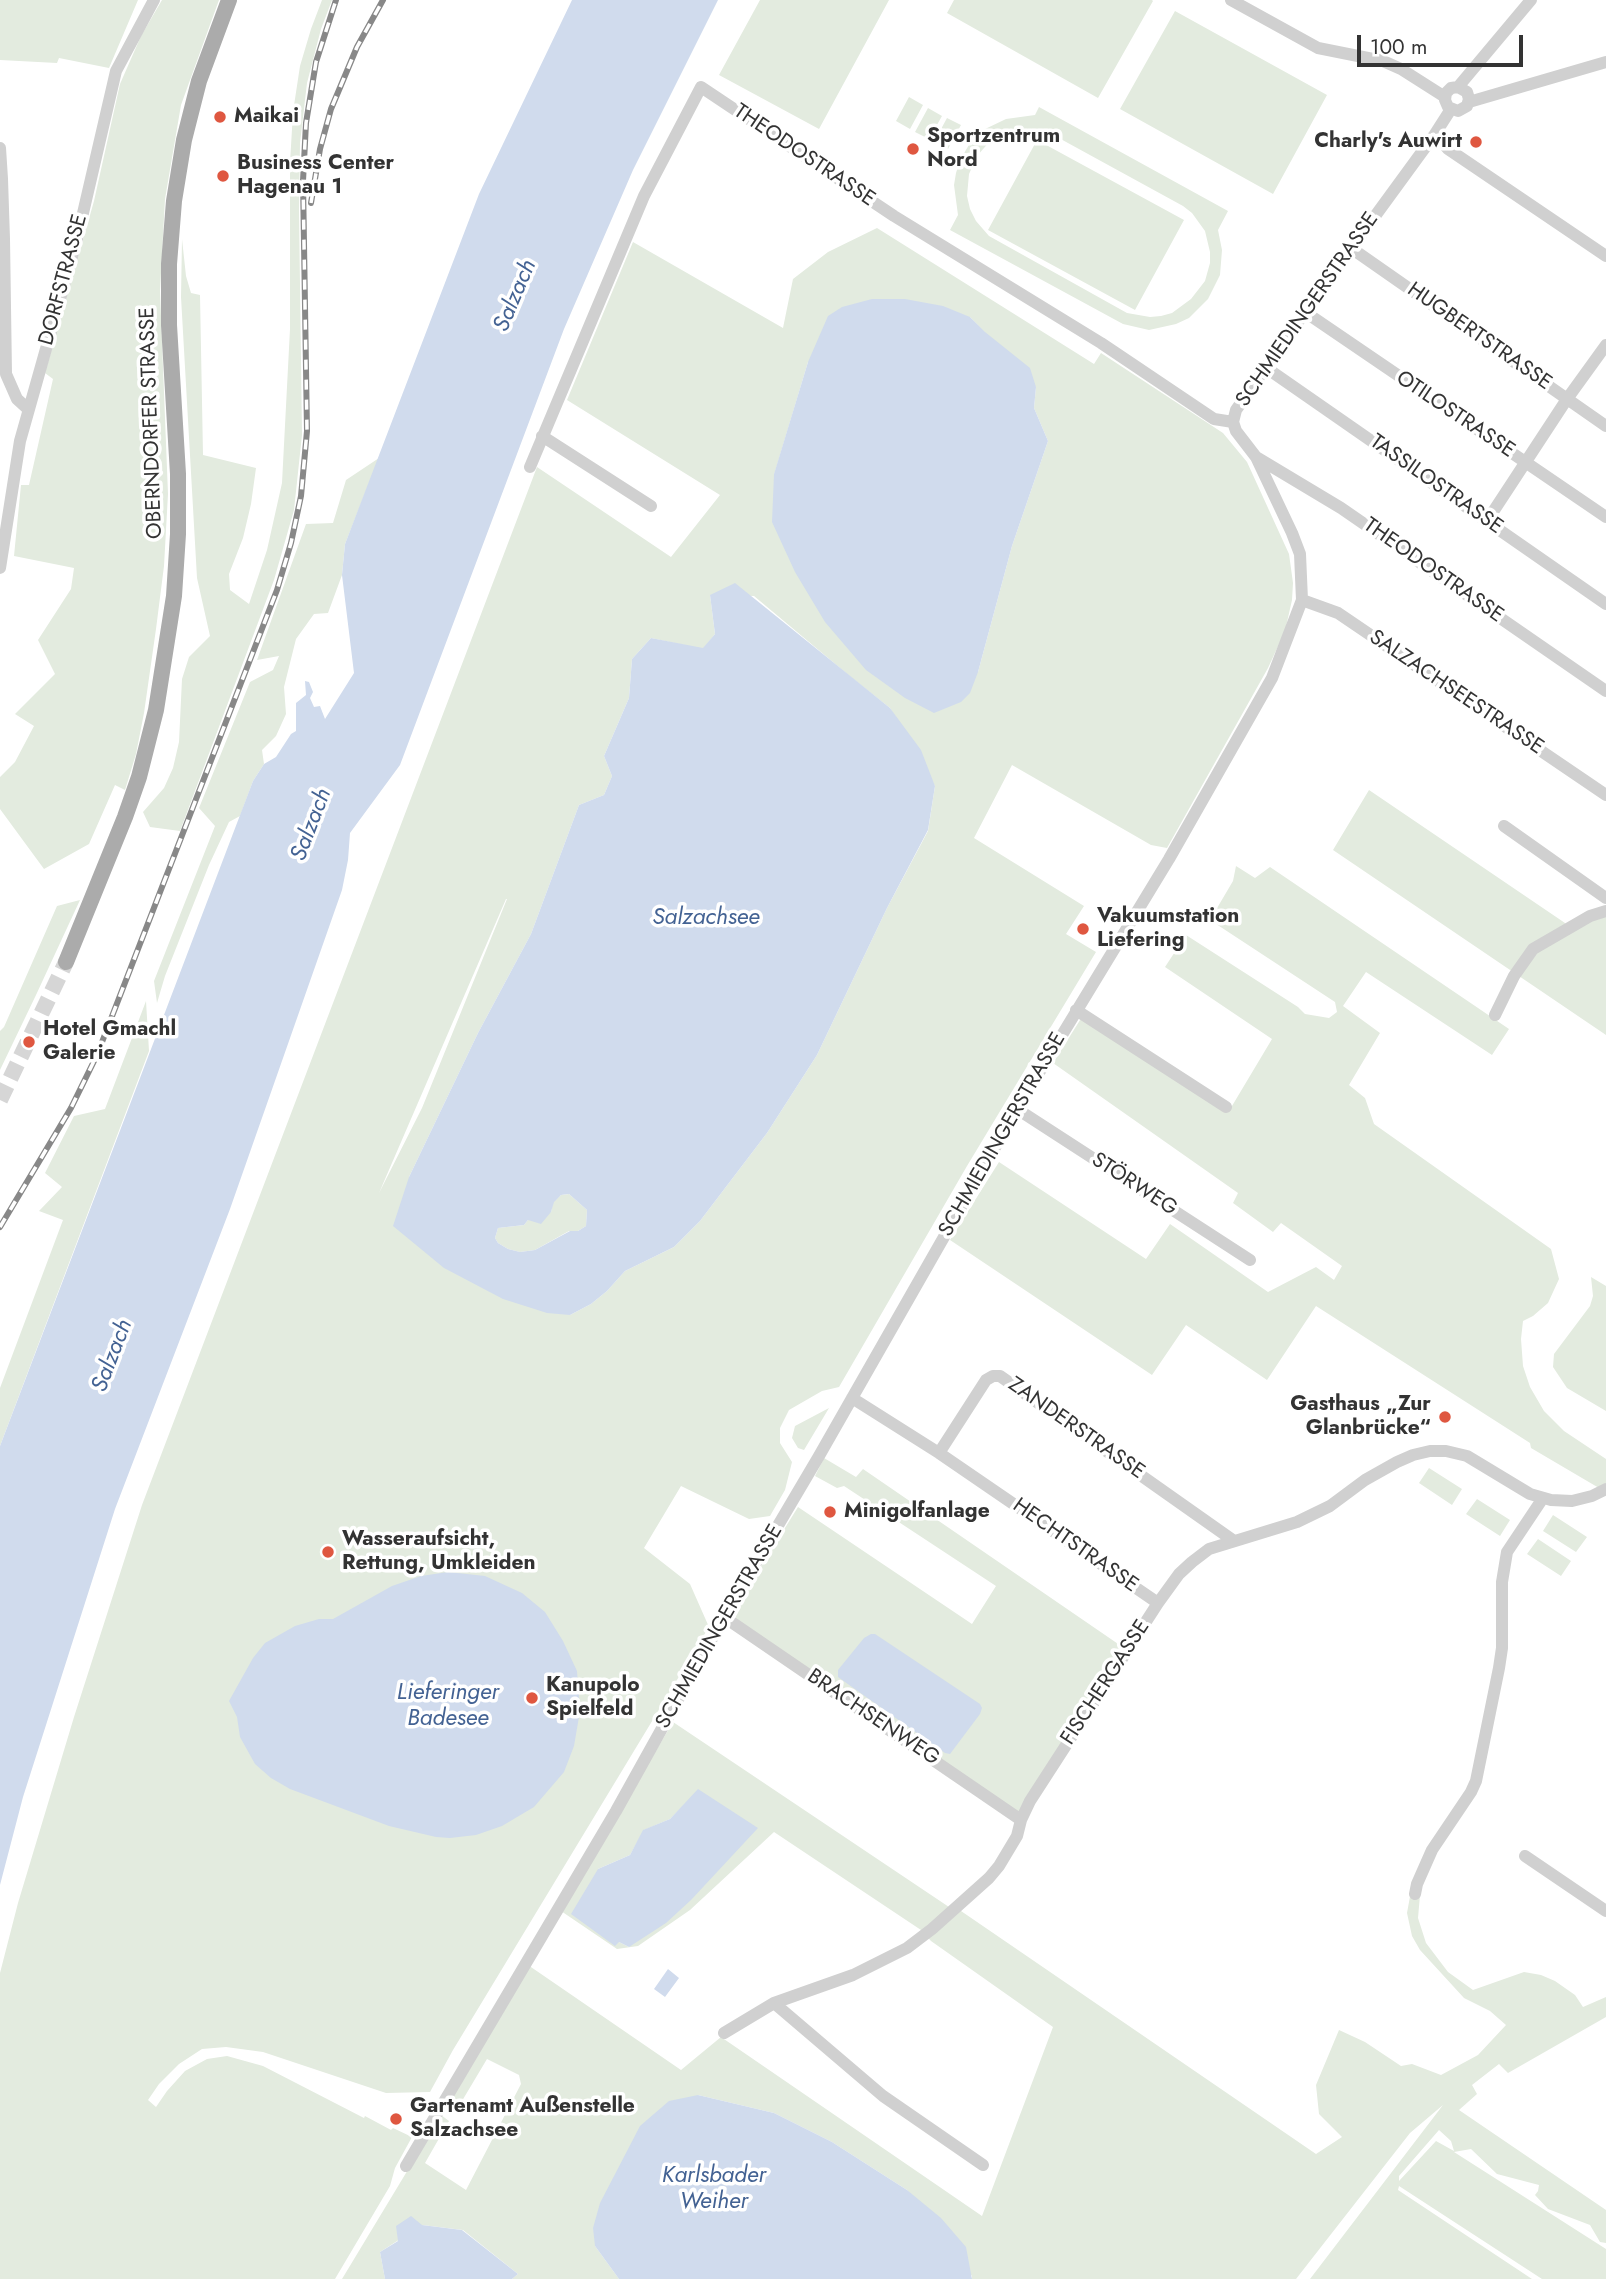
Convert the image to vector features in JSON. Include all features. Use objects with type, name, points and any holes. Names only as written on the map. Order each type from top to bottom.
[{"type":"main road","name":"OBERNDORFER STRASSE","points":[[66,962],[125,817],[139,777],[156,710],[174,596],[178,534],[178,474],[169,325],[169,264],[174,201],[184,140],[199,81],[229,0]]},
{"type":"street","name":"DORFSTRASSE","points":[[0,568],[20,441],[77,239],[116,71],[154,0]]},
{"type":"street","points":[[1231,0],[1318,48],[1383,61],[1401,69],[1461,110],[1469,102],[1606,62]]},
{"type":"street","points":[[1458,87],[1531,0]]},
{"type":"street","name":"THEODOSTRASSE","points":[[530,467],[644,197],[701,87],[894,216],[1101,343],[1214,419],[1233,422]]},
{"type":"street","points":[[1448,103],[1451,88],[1458,87],[1467,92],[1469,102]]},
{"type":"street","name":"SCHMIEDINGERSTRASSE","points":[[406,2166],[608,1825],[724,1617],[1017,1110],[1169,859],[1272,678],[1303,600],[1300,554],[1256,457],[1236,431],[1233,422],[1236,410],[1304,312],[1435,134],[1448,103]]},
{"type":"street","points":[[1435,134],[1448,149],[1606,256]]},
{"type":"street","points":[[0,148],[6,374],[17,399],[28,409]]},
{"type":"street","name":"HUGBERTSTRASSE","points":[[1352,248],[1606,426]]},
{"type":"street","name":"OTILOSTRASSE","points":[[1304,312],[1606,517]]},
{"type":"street","points":[[1486,521],[1606,345]]},
{"type":"street","name":"TASSILOSTRASSE","points":[[1265,367],[1606,604]]},
{"type":"street","points":[[542,436],[651,506]]},
{"type":"street","name":"THEODOSTRASSE","points":[[1256,457],[1341,508],[1606,691]]},
{"type":"street","points":[[0,509],[8,520]]},
{"type":"street","name":"SALZACHSEESTRASSE","points":[[1303,600],[1338,613],[1606,795]]},
{"type":"street","points":[[1504,826],[1606,898]]},
{"type":"street","points":[[1495,1015],[1514,976],[1533,949],[1590,916],[1606,911]]},
{"type":"street","points":[[1076,1010],[1226,1107]]},
{"type":"street","name":"STÖRWEG","points":[[1017,1110],[1250,1260]]},
{"type":"street","name":"ZANDERSTRASSE","points":[[939,1453],[986,1380],[1000,1376],[1234,1541]]},
{"type":"street","name":"HECHTSTRASSE","points":[[852,1398],[939,1453],[1158,1603]]},
{"type":"street","name":"FISCHERGASSE","points":[[724,2033],[774,2003],[853,1975],[907,1948],[989,1878],[1017,1836],[1021,1819],[1030,1801],[1158,1603],[1179,1574],[1209,1549],[1297,1522],[1330,1506],[1365,1480],[1397,1462],[1430,1451],[1446,1451],[1467,1456],[1530,1494],[1543,1498],[1572,1501],[1606,1489]]},
{"type":"street","points":[[1415,1894],[1432,1850],[1476,1781],[1500,1658],[1502,1582],[1507,1552],[1543,1498]]},
{"type":"street","name":"BRACHSENWEG","points":[[724,1617],[1021,1819]]},
{"type":"street","points":[[1525,1856],[1606,1911]]},
{"type":"street","points":[[774,2003],[883,2096],[983,2165]]},
{"type":"shaded area","points":[[0,0],[138,0],[109,68],[59,58],[57,63],[0,60]]},
{"type":"shaded area","points":[[162,0],[219,0],[181,105],[165,199],[160,291],[168,494],[164,566],[156,629],[144,713],[125,790],[115,785],[89,844],[44,869],[0,809],[0,777],[15,762],[34,726],[15,714],[55,674],[38,640],[71,589],[74,568],[14,556],[21,485],[29,485],[53,379],[45,373],[94,201],[120,84],[141,36]]},
{"type":"shaded area","points":[[322,0],[332,0],[321,29],[307,83],[300,143],[302,435],[294,510],[274,580],[180,831],[150,827],[143,812],[164,788],[173,768],[179,742],[182,679],[189,657],[210,636],[197,578],[181,297],[182,239],[186,276],[191,293],[200,295],[203,455],[256,468],[243,538],[229,574],[230,590],[249,604],[267,550],[282,483],[290,329],[290,163],[293,112],[300,66]]},
{"type":"shaded area","points":[[760,0],[889,0],[819,129],[719,75]]},
{"type":"shaded area","points":[[954,0],[1153,1],[1098,98],[947,13]]},
{"type":"shaded area","points":[[1175,11],[1327,95],[1273,194],[1120,109]]},
{"type":"shaded area","points":[[909,97],[923,105],[910,129],[896,121]]},
{"type":"shaded area","points":[[1039,107],[1228,211],[1218,230],[1222,250],[1220,275],[1208,299],[1189,318],[1149,330],[1123,324],[950,230],[958,215],[954,185],[956,173],[973,138],[1006,119],[1035,115]],"holes":[[[1021,129],[1046,132],[1192,213],[1205,231],[1210,263],[1205,281],[1191,299],[1172,313],[1161,316],[1127,313],[989,236],[976,221],[967,196],[969,174],[977,156],[991,140],[1010,131]]]},
{"type":"shaded area","points":[[928,108],[942,116],[929,139],[915,132]]},
{"type":"shaded area","points":[[947,118],[961,125],[948,149],[934,142]]},
{"type":"shaded area","points":[[1037,140],[1184,220],[1135,310],[988,230]]},
{"type":"shaded area","points":[[877,228],[1094,364],[1101,353],[1223,433],[1247,462],[1289,554],[1293,583],[1285,631],[1268,668],[1167,848],[1151,845],[1012,765],[974,838],[1084,906],[1066,934],[1096,952],[967,1166],[839,1387],[822,1391],[789,1410],[780,1428],[780,1443],[792,1462],[785,1490],[770,1516],[749,1519],[681,1486],[644,1548],[690,1584],[709,1627],[430,2092],[386,2093],[263,2052],[226,2047],[202,2049],[179,2064],[159,2084],[148,2100],[156,2107],[185,2071],[207,2059],[227,2056],[263,2066],[364,2118],[365,2116],[391,2130],[393,2128],[412,2137],[395,2168],[390,2186],[335,2279],[0,2279],[0,1973],[18,1903],[142,1505],[537,467],[671,557],[720,495],[567,400],[633,242],[783,328],[793,279],[828,252]],"holes":[[[970,317],[1036,387],[1034,408],[1048,441],[1012,546],[978,672],[774,475],[808,362]],[[710,595],[754,596],[890,708],[935,786],[928,831],[887,908],[817,1055],[767,1133],[700,1221],[674,1247],[625,1271],[591,1304],[570,1315],[409,1177],[478,1033],[531,934],[579,805],[604,795],[612,776],[604,756],[629,698],[632,659],[651,638],[703,649],[715,634]],[[506,899],[422,1108],[379,1193]]]},
{"type":"shaded area","points":[[379,458],[345,544],[342,575],[328,613],[314,614],[296,639],[284,687],[286,714],[276,736],[262,750],[264,764],[253,781],[240,816],[229,822],[209,865],[157,1003],[154,981],[215,826],[199,808],[250,682],[273,670],[279,656],[257,660],[306,524],[333,523],[346,480]]},
{"type":"shaded area","points":[[1369,790],[1565,923],[1569,930],[1606,914],[1606,1035],[1333,850]]},
{"type":"shaded area","points":[[1236,866],[1255,878],[1270,867],[1509,1029],[1492,1055],[1366,972],[1343,1006],[1380,1033],[1349,1085],[1365,1098],[1374,1124],[1551,1249],[1559,1279],[1548,1303],[1523,1321],[1523,1366],[1530,1387],[1544,1411],[1564,1431],[1606,1459],[1606,1483],[1599,1488],[1531,1448],[1530,1443],[1316,1306],[1267,1380],[1186,1325],[1152,1375],[950,1240],[999,1162],[1146,1259],[1170,1224],[1268,1292],[1316,1267],[1334,1280],[1342,1266],[1281,1223],[1273,1232],[1233,1203],[1238,1193],[1053,1063],[1082,1017],[1229,1111],[1272,1039],[1165,967],[1186,935],[1305,1014],[1329,1018],[1337,1012],[1335,1002],[1210,920],[1233,881]]},
{"type":"shaded area","points":[[80,900],[0,1070],[0,1031],[57,906]]},
{"type":"shaded area","points":[[146,1001],[149,1051],[0,1446],[0,1388],[63,1220],[39,1211],[62,1187],[45,1173],[74,1116],[105,1109]]},
{"type":"shaded area","points":[[569,1194],[587,1210],[586,1226],[578,1231],[569,1231],[535,1250],[520,1252],[498,1243],[495,1238],[498,1228],[524,1225],[528,1220],[551,1212],[553,1202],[561,1195]]},
{"type":"shaded area","points":[[1591,1277],[1606,1286],[1606,1411],[1567,1388],[1553,1367],[1554,1354],[1590,1306],[1593,1296]]},
{"type":"shaded area","points":[[829,1408],[804,1450],[798,1448],[792,1438],[795,1426]]},
{"type":"shaded area","points":[[824,1458],[856,1477],[863,1469],[1124,1648],[1020,1811],[1016,1812],[737,1621],[735,1614],[742,1597],[798,1507],[972,1624],[996,1586],[844,1486],[837,1488],[815,1476]]},
{"type":"shaded area","points":[[1429,1468],[1462,1489],[1452,1505],[1419,1483]]},
{"type":"shaded area","points":[[1477,1499],[1510,1520],[1500,1536],[1466,1514]]},
{"type":"shaded area","points":[[1553,1515],[1587,1537],[1576,1552],[1543,1531]]},
{"type":"shaded area","points":[[1538,1539],[1571,1561],[1561,1576],[1527,1554]]},
{"type":"shaded area","points":[[673,1722],[949,1907],[961,1911],[1316,2154],[1342,2137],[1319,2114],[1316,2085],[1339,2030],[1365,2042],[1401,2066],[1412,2064],[1441,2075],[1478,2055],[1506,2025],[1490,2011],[1464,1998],[1420,1950],[1412,1936],[1407,1913],[1411,1891],[1421,1884],[1418,1918],[1426,1943],[1448,1972],[1473,1990],[1524,1972],[1555,1981],[1575,1995],[1583,2007],[1606,1997],[1606,2017],[1508,2073],[1499,2064],[1472,2085],[1477,2094],[1459,2110],[1606,2210],[1606,2243],[1600,2242],[1590,2225],[1548,2209],[1535,2195],[1539,2185],[1497,2174],[1471,2149],[1454,2152],[1606,2249],[1606,2279],[1542,2279],[1399,2186],[1398,2190],[1532,2279],[1310,2279],[1443,2105],[1410,2133],[1296,2279],[972,2279],[907,2190],[832,2142],[774,2113],[698,2095],[595,2246],[619,2279],[512,2279],[518,2274],[463,2230],[422,2225],[380,2252],[385,2279],[342,2279],[441,2115],[449,2121],[425,2163],[466,2190],[521,2084],[519,2075],[487,2059],[456,2111],[446,2105],[528,1965],[681,2070],[721,2037],[982,2216],[1053,2027],[931,1941],[921,1930],[774,1832],[690,1910],[638,1946],[617,1949],[561,1911]],"holes":[[[699,1790],[629,1947],[619,1942],[598,1869],[630,1855],[644,1830],[670,1819]],[[1439,2130],[1451,2141],[1454,2151],[1436,2141],[1399,2181],[1399,2176]]]},
{"type":"water","name":"Salzach","points":[[572,0],[718,0],[633,170],[564,329],[400,765],[350,833],[342,890],[230,1209],[115,1509],[23,1797],[0,1885],[0,1446],[253,781],[264,764],[276,757],[291,734],[296,731],[296,703],[306,695],[305,681],[309,682],[313,692],[310,698],[314,707],[320,706],[325,719],[354,673],[342,575],[345,544],[479,194]]},
{"type":"water","points":[[872,299],[905,299],[943,306],[970,317],[1030,368],[1036,387],[1034,408],[1048,441],[1012,546],[970,693],[961,702],[934,713],[905,698],[866,670],[825,622],[795,572],[772,522],[774,474],[808,362],[828,316],[842,307]]},
{"type":"water","name":"Salzachsee","points":[[735,583],[890,708],[921,750],[935,786],[928,830],[887,908],[817,1055],[767,1133],[700,1221],[674,1247],[625,1271],[591,1304],[570,1315],[547,1313],[503,1299],[444,1268],[393,1226],[409,1177],[478,1033],[531,934],[579,805],[604,795],[612,776],[604,756],[629,698],[632,659],[651,638],[703,648],[715,634],[710,595]],"holes":[[[569,1194],[587,1210],[586,1226],[578,1231],[570,1231],[535,1250],[520,1252],[508,1249],[495,1238],[498,1228],[524,1225],[528,1220],[541,1224],[561,1195]]]},
{"type":"water","name":"Lieferinger Badesee","points":[[448,1572],[485,1576],[522,1593],[545,1612],[577,1671],[580,1711],[574,1746],[564,1772],[534,1807],[502,1826],[476,1835],[436,1837],[389,1826],[290,1789],[255,1764],[240,1737],[237,1717],[229,1701],[253,1658],[265,1643],[295,1626],[319,1619],[333,1619],[392,1586],[421,1576]]},
{"type":"water","points":[[875,1634],[980,1704],[980,1714],[950,1754],[838,1677],[838,1670],[864,1638]]},
{"type":"water","points":[[698,1789],[758,1828],[691,1900],[666,1923],[629,1947],[619,1942],[615,1946],[571,1914],[598,1869],[630,1855],[643,1830],[670,1819]]},
{"type":"water","points":[[668,1969],[679,1978],[665,1997],[654,1989]]},
{"type":"water","name":"Karlsbader Weiher","points":[[698,2095],[774,2113],[832,2142],[907,2190],[941,2218],[966,2247],[972,2279],[619,2279],[595,2246],[593,2228],[600,2203],[640,2126],[669,2101]]},
{"type":"water","points":[[411,2216],[422,2225],[462,2230],[518,2274],[512,2279],[385,2279],[380,2252],[398,2241],[396,2226]]},
{"type":"tunnel","points":[[0,1100],[66,962]]},
{"type":"railway","points":[[0,1227],[71,1108],[97,1055],[277,590],[291,543],[301,496],[307,431],[303,181],[306,123],[316,62],[336,0]]},
{"type":"railway","points":[[311,203],[320,149],[331,109],[357,47],[383,0]]},
{"type":"place","name":"Maikai","points":[[220,117]]},
{"type":"place","name":"Charly's Auwirt","points":[[1476,142]]},
{"type":"place","name":"Sportzentrum Nord","points":[[913,149]]},
{"type":"place","name":"Business Center Hagenau 1","points":[[223,176]]},
{"type":"place","name":"Vakuumstation Liefering","points":[[1083,929]]},
{"type":"place","name":"Hotel Gmachl Galerie","points":[[29,1042]]},
{"type":"place","name":"Gasthaus „Zur Glanbrücke“","points":[[1445,1417]]},
{"type":"place","name":"Minigolfanlage","points":[[830,1512]]},
{"type":"place","name":"Wasseraufsicht, Rettung, Umkleiden","points":[[328,1552]]},
{"type":"place","name":"Kanupolo Spielfeld","points":[[532,1698]]},
{"type":"place","name":"Gartenamt Außenstelle Salzachsee","points":[[396,2119]]}]
